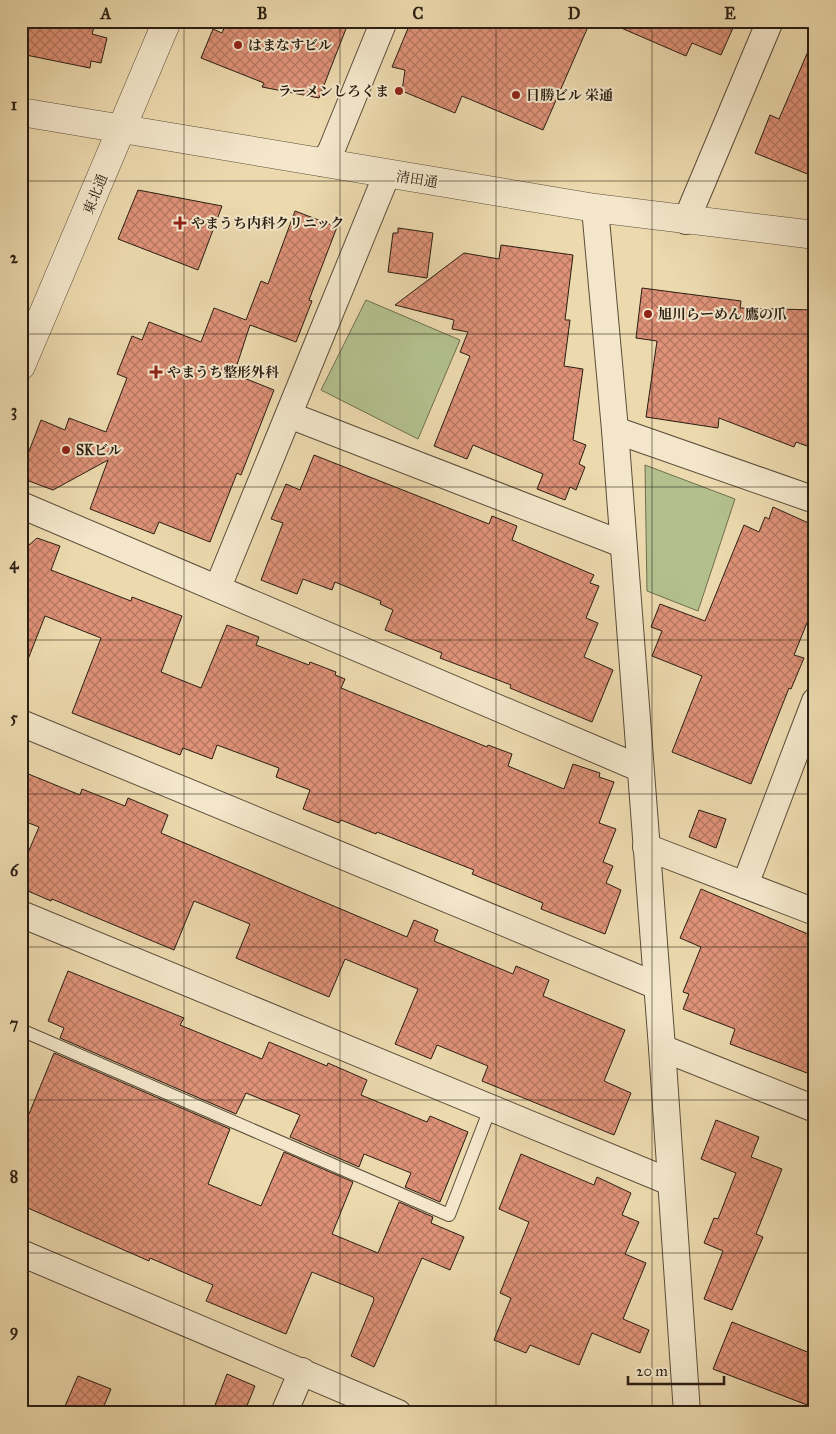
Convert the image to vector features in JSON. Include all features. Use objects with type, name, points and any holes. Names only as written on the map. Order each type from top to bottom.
[{"type":"street","name":"東北通","points":[[21,366],[167,21]]},
{"type":"street","points":[[323,163],[331,151],[384,21]]},
{"type":"street","points":[[686,221],[770,21]]},
{"type":"street","name":"清田通","points":[[21,112],[595,208],[686,221],[815,235]]},
{"type":"street","points":[[218,587],[387,174]]},
{"type":"street","points":[[595,208],[662,1048],[687,1413]]},
{"type":"street","points":[[289,414],[622,544]]},
{"type":"street","points":[[614,430],[815,500]]},
{"type":"street","points":[[21,505],[218,587],[639,768]]},
{"type":"street","points":[[745,885],[815,701]]},
{"type":"street","points":[[21,723],[657,986]]},
{"type":"street","points":[[646,847],[815,912]]},
{"type":"street","points":[[21,914],[670,1182]]},
{"type":"street","points":[[662,1048],[815,1109]]},
{"type":"street","points":[[21,1253],[302,1370],[398,1413]]},
{"type":"street","points":[[284,1413],[302,1370]]},
{"type":"lane","points":[[21,1030],[448,1215],[490,1109]]},
{"type":"green space","points":[[366,300],[460,340],[418,439],[321,390]]},
{"type":"green space","points":[[645,465],[735,499],[698,611],[647,591]]},
{"type":"building","points":[[29,21],[71,21],[94,27],[92,34],[107,38],[101,63],[91,61],[90,68],[21,54]]},
{"type":"building","points":[[227,21],[349,21],[319,98],[262,87],[264,83],[201,58],[213,29],[222,33]]},
{"type":"building","points":[[411,21],[568,21],[587,29],[543,130],[462,96],[455,113],[402,91],[405,70],[392,67]]},
{"type":"building","points":[[605,21],[736,21],[721,55],[692,43],[686,56]]},
{"type":"building","points":[[815,35],[815,177],[755,153],[770,115],[779,119]]},
{"type":"building","points":[[138,190],[222,206],[198,270],[118,239]]},
{"type":"building","points":[[295,211],[337,227],[309,300],[312,301],[296,342],[250,325],[234,374],[274,390],[241,475],[237,473],[210,542],[159,522],[154,534],[90,509],[108,460],[53,490],[21,478],[21,472],[41,420],[65,430],[69,418],[106,432],[127,378],[117,374],[132,336],[142,340],[149,322],[201,342],[214,308],[246,320],[261,281],[268,284]]},
{"type":"building","points":[[398,228],[433,233],[427,278],[388,272],[393,233],[398,233]]},
{"type":"building","points":[[501,245],[573,255],[565,320],[570,320],[564,366],[583,369],[573,440],[586,445],[579,464],[585,467],[576,490],[570,487],[565,500],[537,489],[543,474],[473,445],[467,459],[434,446],[470,356],[460,352],[468,332],[452,329],[454,320],[395,305],[464,253],[499,259]]},
{"type":"building","points":[[642,288],[741,301],[740,308],[815,310],[815,449],[796,442],[794,447],[719,418],[718,428],[646,417],[657,341],[636,338]]},
{"type":"building","points":[[314,455],[489,524],[492,516],[517,526],[512,540],[594,575],[590,583],[599,586],[586,618],[598,623],[584,657],[613,670],[592,722],[510,688],[511,685],[440,658],[442,653],[385,630],[393,610],[380,604],[381,601],[335,582],[332,590],[303,579],[297,594],[261,580],[283,523],[271,519],[286,484],[300,490]]},
{"type":"building","points":[[773,507],[815,526],[815,603],[794,655],[804,658],[791,689],[789,688],[751,784],[672,752],[702,676],[652,656],[662,631],[651,627],[660,604],[705,621],[744,525],[759,532],[765,517],[769,519]]},
{"type":"building","points":[[37,538],[60,546],[51,570],[131,601],[132,597],[182,616],[161,672],[201,688],[227,625],[259,637],[256,645],[309,665],[310,662],[336,672],[335,675],[345,679],[341,688],[487,747],[488,745],[512,754],[508,766],[564,789],[573,764],[600,773],[599,777],[614,782],[599,823],[616,829],[603,862],[613,866],[606,883],[621,890],[605,934],[541,909],[543,903],[472,874],[474,870],[377,832],[376,834],[341,820],[339,823],[303,809],[310,790],[276,777],[279,768],[217,745],[212,759],[183,748],[180,755],[72,713],[101,638],[45,616],[23,672],[21,672],[21,552]]},
{"type":"building","points":[[21,771],[80,795],[82,789],[125,806],[128,798],[168,815],[161,833],[407,937],[414,920],[438,930],[434,941],[513,974],[516,966],[549,980],[543,996],[625,1030],[604,1081],[631,1093],[614,1135],[482,1081],[488,1066],[437,1045],[431,1059],[395,1044],[418,989],[345,959],[329,997],[236,958],[250,924],[194,901],[174,950],[21,888],[21,869],[39,827],[21,820]]},
{"type":"building","points":[[699,810],[726,819],[716,848],[689,837]]},
{"type":"building","points":[[701,889],[815,937],[815,1076],[730,1044],[735,1029],[683,1009],[689,994],[683,992],[701,947],[680,938]]},
{"type":"building","points":[[68,971],[184,1018],[180,1025],[262,1059],[269,1042],[327,1066],[328,1063],[367,1080],[361,1095],[427,1122],[430,1116],[468,1132],[440,1202],[405,1187],[411,1173],[364,1154],[359,1167],[290,1137],[300,1115],[246,1093],[236,1114],[60,1038],[64,1028],[48,1021]]},
{"type":"building","points":[[54,1053],[230,1129],[208,1184],[261,1206],[284,1152],[353,1182],[332,1234],[378,1253],[399,1202],[433,1217],[431,1223],[464,1237],[450,1270],[422,1258],[374,1367],[351,1356],[374,1300],[373,1297],[312,1272],[286,1334],[206,1301],[213,1285],[150,1258],[149,1261],[21,1205],[21,1111],[29,1114]]},
{"type":"building","points":[[716,1120],[759,1137],[751,1157],[782,1169],[756,1234],[763,1237],[732,1310],[704,1299],[723,1251],[704,1243],[714,1218],[718,1219],[736,1173],[701,1159]]},
{"type":"building","points":[[521,1154],[594,1185],[597,1177],[631,1193],[622,1215],[639,1222],[625,1254],[646,1263],[623,1319],[649,1330],[640,1353],[592,1333],[579,1365],[530,1345],[526,1353],[494,1340],[511,1298],[500,1293],[529,1222],[499,1209]]},
{"type":"building","points":[[732,1322],[815,1355],[815,1408],[713,1369]]},
{"type":"building","points":[[227,1374],[255,1386],[244,1413],[212,1413]]},
{"type":"building","points":[[78,1376],[111,1389],[101,1413],[62,1413]]},
{"type":"place","name":"はまなすビル","points":[[238,45]]},
{"type":"place","name":"ラーメンしろくま","points":[[399,91]]},
{"type":"place","name":"日勝ビル 栄通","points":[[516,95]]},
{"type":"place","name":"やまうち内科クリニック","points":[[180,223]]},
{"type":"place","name":"旭川らーめん 鷹の爪","points":[[648,314]]},
{"type":"place","name":"やまうち整形外科","points":[[156,372]]},
{"type":"place","name":"SKビル","points":[[66,450]]}]
